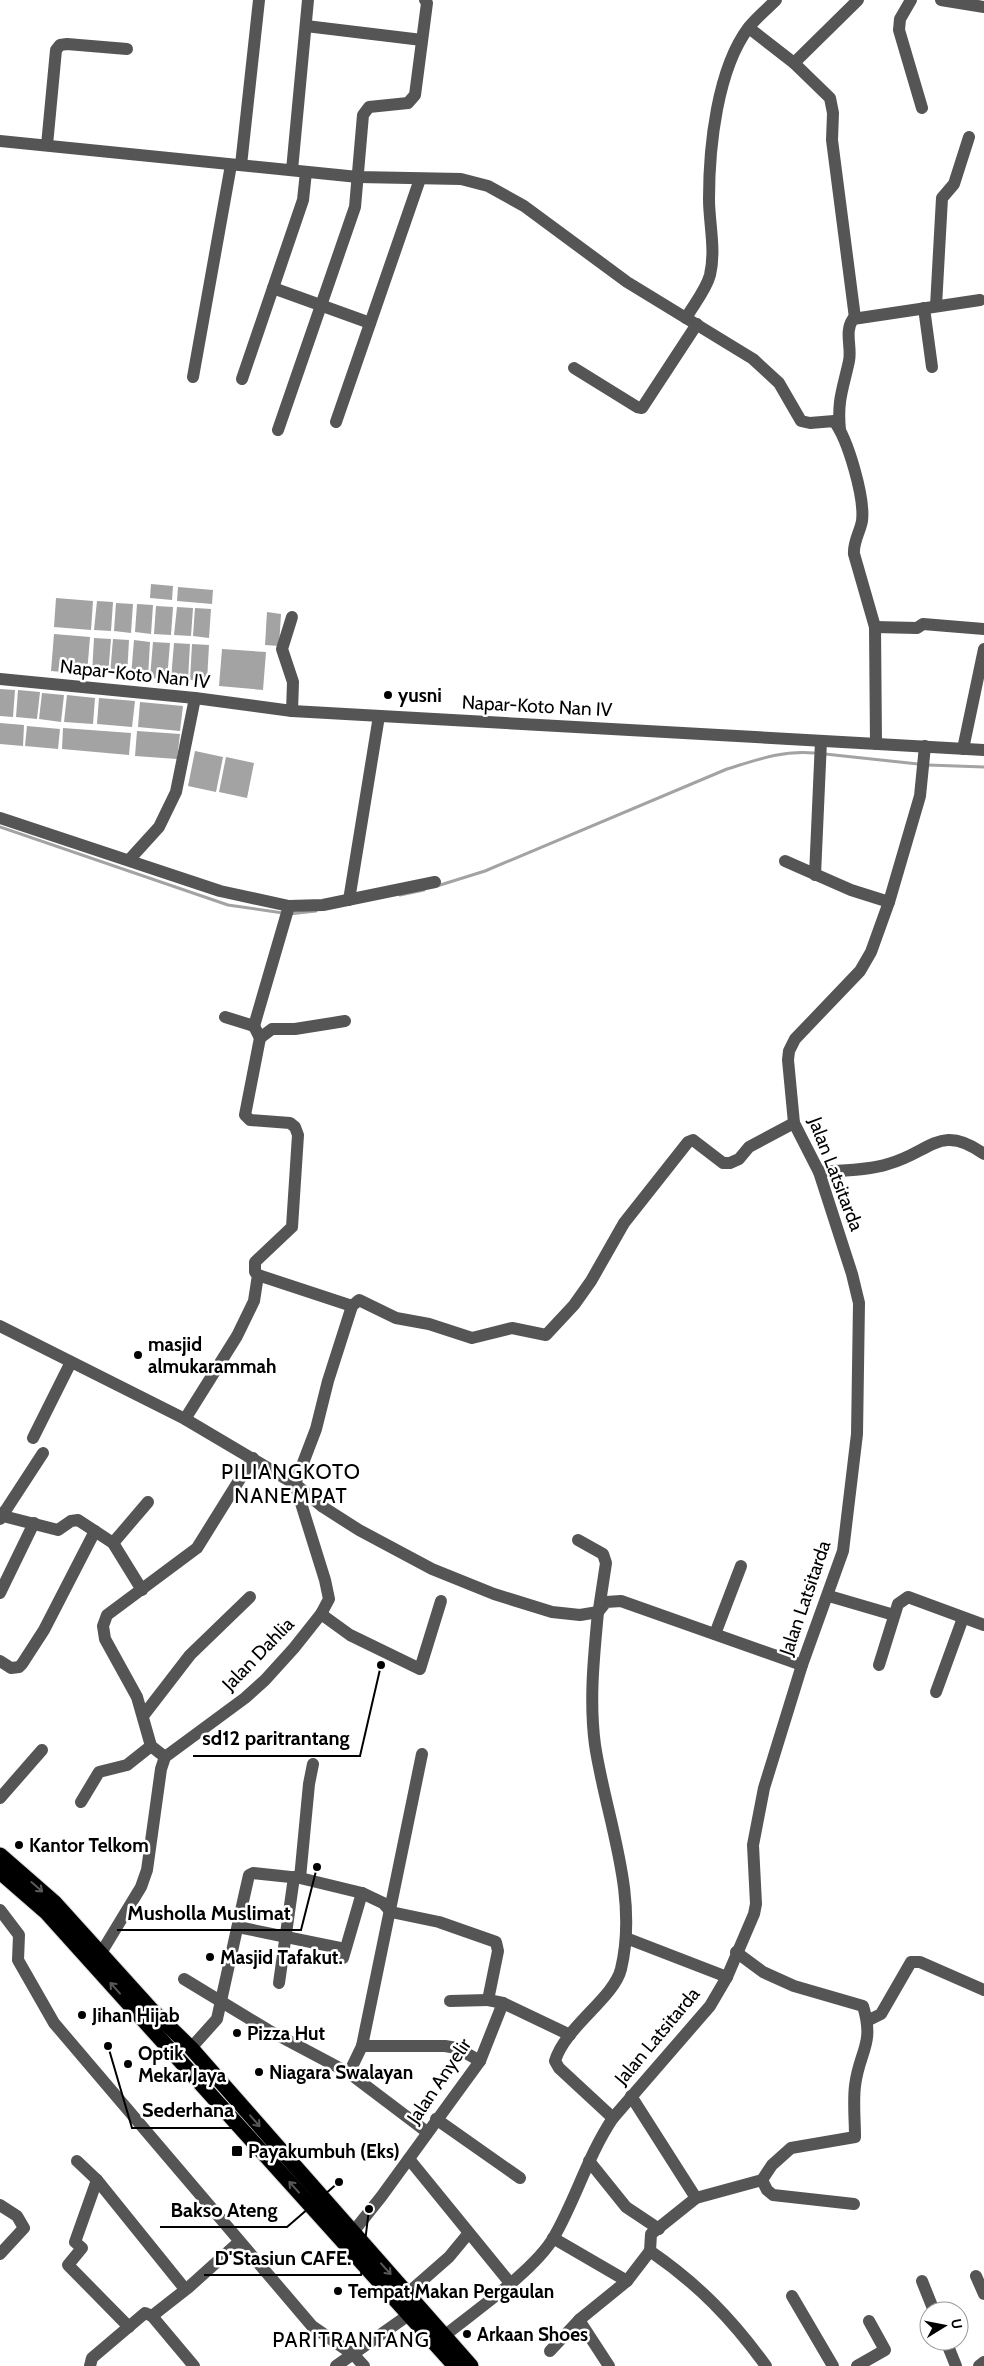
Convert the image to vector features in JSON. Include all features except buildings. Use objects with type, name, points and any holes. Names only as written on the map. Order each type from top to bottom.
[{"type":"highway","points":[[0,1855],[55,1903],[150,2008],[191,2048],[455,2366]]},
{"type":"highway","points":[[0,1872],[46,1912],[322,2207],[353,2232],[471,2366]]},
{"type":"street","points":[[193,377],[236,165],[259,0]]},
{"type":"street","points":[[292,170],[308,0]]},
{"type":"street","points":[[278,430],[355,207],[363,115],[369,107],[402,104],[415,95],[427,3],[425,0]]},
{"type":"street","points":[[574,368],[637,407],[642,408],[692,321],[709,277],[712,263],[710,198],[717,118],[731,61],[749,28],[776,0]]},
{"type":"street","points":[[794,63],[858,0]]},
{"type":"street","points":[[911,0],[900,18],[899,30],[922,108]]},
{"type":"street","points":[[942,0],[984,7]]},
{"type":"street","points":[[306,26],[422,40]]},
{"type":"street","points":[[749,28],[794,63],[830,98],[832,104],[832,140],[855,318],[849,328],[849,361],[840,396],[838,426],[862,506],[862,520],[855,540],[854,554],[875,627],[876,744]]},
{"type":"street","points":[[47,145],[56,50],[60,45],[127,49]]},
{"type":"street","points":[[932,367],[930,307],[942,198],[954,184],[969,137]]},
{"type":"street","points":[[0,141],[358,177],[461,179],[498,191],[524,206],[627,282],[753,359],[768,372],[804,423],[838,426]]},
{"type":"street","points":[[242,379],[303,200],[306,172]]},
{"type":"street","points":[[336,422],[420,179]]},
{"type":"street","points":[[273,288],[370,323]]},
{"type":"street","points":[[855,318],[980,300]]},
{"type":"street","points":[[292,617],[282,649],[293,682],[292,711]]},
{"type":"street","points":[[875,627],[917,628],[923,624],[984,629]]},
{"type":"street","points":[[963,749],[984,649]]},
{"type":"street","name":"Napar-Koto Nan IV","points":[[0,679],[195,698],[292,711],[984,750]]},
{"type":"street","points":[[129,860],[159,827],[176,792],[195,698]]},
{"type":"street","points":[[349,900],[379,716]]},
{"type":"street","points":[[815,875],[821,741]]},
{"type":"street","name":"Jalan Latsitarda","points":[[444,2336],[510,2283],[553,2238],[599,2138],[612,2118],[710,2006],[727,1977],[736,1952],[754,1914],[756,1904],[753,1845],[764,1788],[802,1665],[829,1596],[843,1551],[857,1434],[861,1317],[852,1274],[819,1172],[788,1126],[789,1051],[796,1039],[860,971],[877,937],[920,796],[925,746]]},
{"type":"street","points":[[0,818],[220,891],[288,911],[435,882]]},
{"type":"street","points":[[785,861],[815,875],[889,902]]},
{"type":"street","points":[[185,1419],[237,1336],[254,1301],[258,1275],[254,1268],[255,1262],[288,1232],[294,1221],[298,1135],[295,1126],[290,1123],[250,1120],[245,1114],[260,1038],[254,1026],[288,911]]},
{"type":"street","points":[[225,1017],[254,1026]]},
{"type":"street","points":[[260,1038],[272,1028],[295,1029],[345,1021]]},
{"type":"street","points":[[295,1484],[316,1429],[352,1306],[359,1300],[396,1318],[429,1324],[472,1338],[512,1328],[546,1335],[574,1305],[591,1281],[624,1223],[688,1142],[693,1140],[723,1163],[730,1163],[739,1159],[749,1147],[788,1126]]},
{"type":"street","points":[[819,1172],[887,1165],[904,1160],[935,1143],[952,1139],[971,1145],[984,1154]]},
{"type":"street","points":[[258,1275],[352,1306]]},
{"type":"street","points":[[0,1326],[185,1419],[295,1484],[323,1507],[359,1530],[394,1550],[457,1580],[552,1612],[580,1616],[598,1611],[610,1601],[621,1600],[802,1665]]},
{"type":"street","points":[[33,1438],[71,1362]]},
{"type":"street","points":[[43,1454],[1,1516],[58,1530],[71,1521],[78,1520],[113,1542],[142,1590]]},
{"type":"street","points":[[101,1953],[141,1887],[147,1870],[161,1769],[165,1757],[151,1746],[136,1697],[105,1639],[103,1626],[107,1615],[197,1548],[253,1458]]},
{"type":"street","name":"Jalan Dahlia","points":[[165,1757],[258,1686],[294,1648],[321,1614],[329,1599],[325,1580],[295,1484]]},
{"type":"street","points":[[113,1542],[148,1502]]},
{"type":"street","points":[[0,1593],[34,1523]]},
{"type":"street","points":[[0,1661],[11,1668],[19,1667],[22,1664],[44,1630],[94,1531]]},
{"type":"street","points":[[578,1540],[603,1554],[606,1562],[598,1611],[591,1698],[594,1736],[623,1882],[626,1938],[618,1976],[570,2035],[557,2057],[556,2063],[612,2118]]},
{"type":"street","points":[[715,1634],[741,1566]]},
{"type":"street","points":[[829,1596],[894,1616]]},
{"type":"street","points":[[143,1716],[190,1655],[250,1597]]},
{"type":"street","points":[[879,1665],[898,1604],[908,1597],[984,1625]]},
{"type":"street","points":[[321,1614],[350,1635],[420,1669],[441,1602]]},
{"type":"street","points":[[936,1692],[963,1618]]},
{"type":"street","points":[[81,1802],[99,1772],[127,1765],[151,1746]]},
{"type":"street","points":[[0,1798],[42,1750]]},
{"type":"street","points":[[349,2073],[362,2046],[422,1754]]},
{"type":"street","points":[[279,1983],[297,1878],[313,1764]]},
{"type":"street","points":[[191,2048],[216,2019],[249,1876],[258,1873],[297,1878],[362,1893],[383,1903],[391,1912],[439,1922],[496,1942],[498,1951],[488,2000]]},
{"type":"street","points":[[238,1927],[286,1937],[344,1954],[362,1893]]},
{"type":"street","points":[[0,1910],[19,1935],[18,1960],[54,2023],[312,2326],[354,2354],[364,2366]]},
{"type":"street","points":[[626,1938],[727,1977]]},
{"type":"street","points":[[550,2351],[579,2320],[627,2280],[650,2251],[651,2234],[696,2198],[762,2180],[772,2166],[791,2148],[855,2137],[855,2085],[868,2039],[867,2020],[863,2006],[794,1986],[763,1972],[736,1952]]},
{"type":"street","points":[[867,2020],[881,2014],[911,1962],[920,1962],[984,1990]]},
{"type":"street","points":[[184,1979],[268,2030],[349,2073],[427,2132]]},
{"type":"street","points":[[450,2000],[488,2000],[503,2003],[570,2035]]},
{"type":"street","name":"Jalan Anyelir","points":[[353,2232],[480,2061],[503,2003]]},
{"type":"street","points":[[362,2046],[445,2046],[457,2048],[480,2061]]},
{"type":"street","points":[[631,2096],[696,2198]]},
{"type":"street","points":[[436,2119],[520,2178]]},
{"type":"street","points":[[409,2159],[468,2234],[510,2283]]},
{"type":"street","points":[[589,2160],[626,2207],[659,2229]]},
{"type":"street","points":[[77,2161],[97,2180],[185,2289]]},
{"type":"street","points":[[97,2180],[75,2242],[82,2248],[68,2265],[128,2327]]},
{"type":"street","points":[[762,2180],[767,2190],[773,2195],[854,2204]]},
{"type":"street","points":[[0,2205],[16,2216],[24,2228],[0,2254]]},
{"type":"street","points":[[408,2293],[449,2257],[468,2234]]},
{"type":"street","points":[[553,2238],[627,2280]]},
{"type":"street","points":[[152,2316],[239,2242]]},
{"type":"street","points":[[650,2251],[682,2273],[736,2326],[766,2366]]},
{"type":"street","points":[[976,2276],[984,2294]]},
{"type":"street","points":[[922,2282],[930,2301]]},
{"type":"street","points":[[792,2296],[833,2366]]},
{"type":"street","points":[[90,2366],[92,2358],[145,2313],[152,2316],[194,2366]]},
{"type":"street","points":[[336,2366],[410,2314]]},
{"type":"street","points":[[579,2320],[609,2366]]},
{"type":"street","points":[[857,2366],[885,2350],[869,2321]]},
{"type":"street","points":[[950,2351],[956,2366]]},
{"type":"street","points":[[979,2366],[984,2362]]},
{"type":"shaded area","points":[[151,584],[173,586],[172,600],[150,598]]},
{"type":"shaded area","points":[[178,587],[213,590],[212,604],[177,601]]},
{"type":"shaded area","points":[[56,598],[93,601],[91,630],[54,627]]},
{"type":"shaded area","points":[[97,601],[113,602],[111,631],[94,630]]},
{"type":"shaded area","points":[[116,603],[133,604],[131,633],[114,631]]},
{"type":"shaded area","points":[[137,604],[153,605],[151,634],[135,632]]},
{"type":"shaded area","points":[[156,606],[173,607],[171,635],[154,634]]},
{"type":"shaded area","points":[[177,607],[193,608],[191,636],[174,635]]},
{"type":"shaded area","points":[[195,608],[211,609],[209,638],[193,636]]},
{"type":"shaded area","points":[[267,612],[281,614],[279,646],[265,645]]},
{"type":"shaded area","points":[[54,634],[90,637],[87,674],[51,671]]},
{"type":"shaded area","points":[[94,638],[111,639],[108,675],[92,674]]},
{"type":"shaded area","points":[[113,639],[129,640],[127,676],[110,675]]},
{"type":"shaded area","points":[[134,640],[150,642],[148,677],[131,676]]},
{"type":"shaded area","points":[[153,642],[170,643],[167,679],[150,678]]},
{"type":"shaded area","points":[[174,643],[190,644],[188,680],[171,679]]},
{"type":"shaded area","points":[[192,644],[209,645],[207,681],[190,680]]},
{"type":"shaded area","points":[[222,649],[266,652],[263,690],[219,686]]},
{"type":"shaded area","points":[[0,689],[15,690],[13,717],[0,716]]},
{"type":"shaded area","points":[[18,690],[40,692],[37,719],[16,717]]},
{"type":"shaded area","points":[[42,693],[64,695],[61,722],[39,719]]},
{"type":"shaded area","points":[[67,695],[95,698],[93,724],[64,722]]},
{"type":"shaded area","points":[[99,698],[135,701],[132,727],[97,724]]},
{"type":"shaded area","points":[[140,702],[183,706],[180,731],[138,727]]},
{"type":"shaded area","points":[[0,723],[24,725],[23,746],[0,744]]},
{"type":"shaded area","points":[[27,726],[60,729],[58,749],[25,746]]},
{"type":"shaded area","points":[[63,728],[131,733],[129,755],[62,749]]},
{"type":"shaded area","points":[[137,731],[180,734],[177,759],[135,756]]},
{"type":"shaded area","points":[[195,751],[223,757],[216,792],[188,786]]},
{"type":"shaded area","points":[[226,757],[254,763],[247,798],[219,792]]},
{"type":"waterway","points":[[437,886],[485,871],[727,769],[780,754],[814,753]]},
{"type":"waterway","points":[[825,754],[918,764]]},
{"type":"waterway","points":[[928,765],[984,767]]},
{"type":"waterway","points":[[0,827],[228,905],[283,913]]},
{"type":"waterway","points":[[400,895],[424,890]]},
{"type":"waterway","points":[[289,914],[316,911]]},
{"type":"place","name":"yusni","points":[[388,695]]},
{"type":"place","name":"masjid almukarammah","points":[[138,1355]]},
{"type":"place","name":"sd12 paritrantang","points":[[381,1665]]},
{"type":"place","name":"Kantor Telkom","points":[[19,1845]]},
{"type":"place","name":"Musholla Muslimat","points":[[317,1867]]},
{"type":"place","name":"Masjid Tafakut.","points":[[210,1957]]},
{"type":"place","name":"Jihan Hijab","points":[[82,2015]]},
{"type":"place","name":"Pizza Hut","points":[[237,2033]]},
{"type":"place","name":"Sederhana","points":[[108,2046]]},
{"type":"place","name":"Optik Mekar Jaya","points":[[128,2064]]},
{"type":"place","name":"Niagara Swalayan","points":[[259,2072]]},
{"type":"place","name":"Payakumbuh (Eks)","points":[[237,2151]]},
{"type":"place","name":"Bakso Ateng","points":[[339,2182]]},
{"type":"place","name":"D'Stasiun CAFE.","points":[[369,2209]]},
{"type":"place","name":"Tempat Makan Pergaulan","points":[[338,2291]]},
{"type":"place","name":"Arkaan Shoes","points":[[467,2334]]},
{"type":"district","name":"PILIANGKOTO NANEMPAT","points":[[291,1483]]},
{"type":"district","name":"PARITRANTANG","points":[[351,2339]]}]
